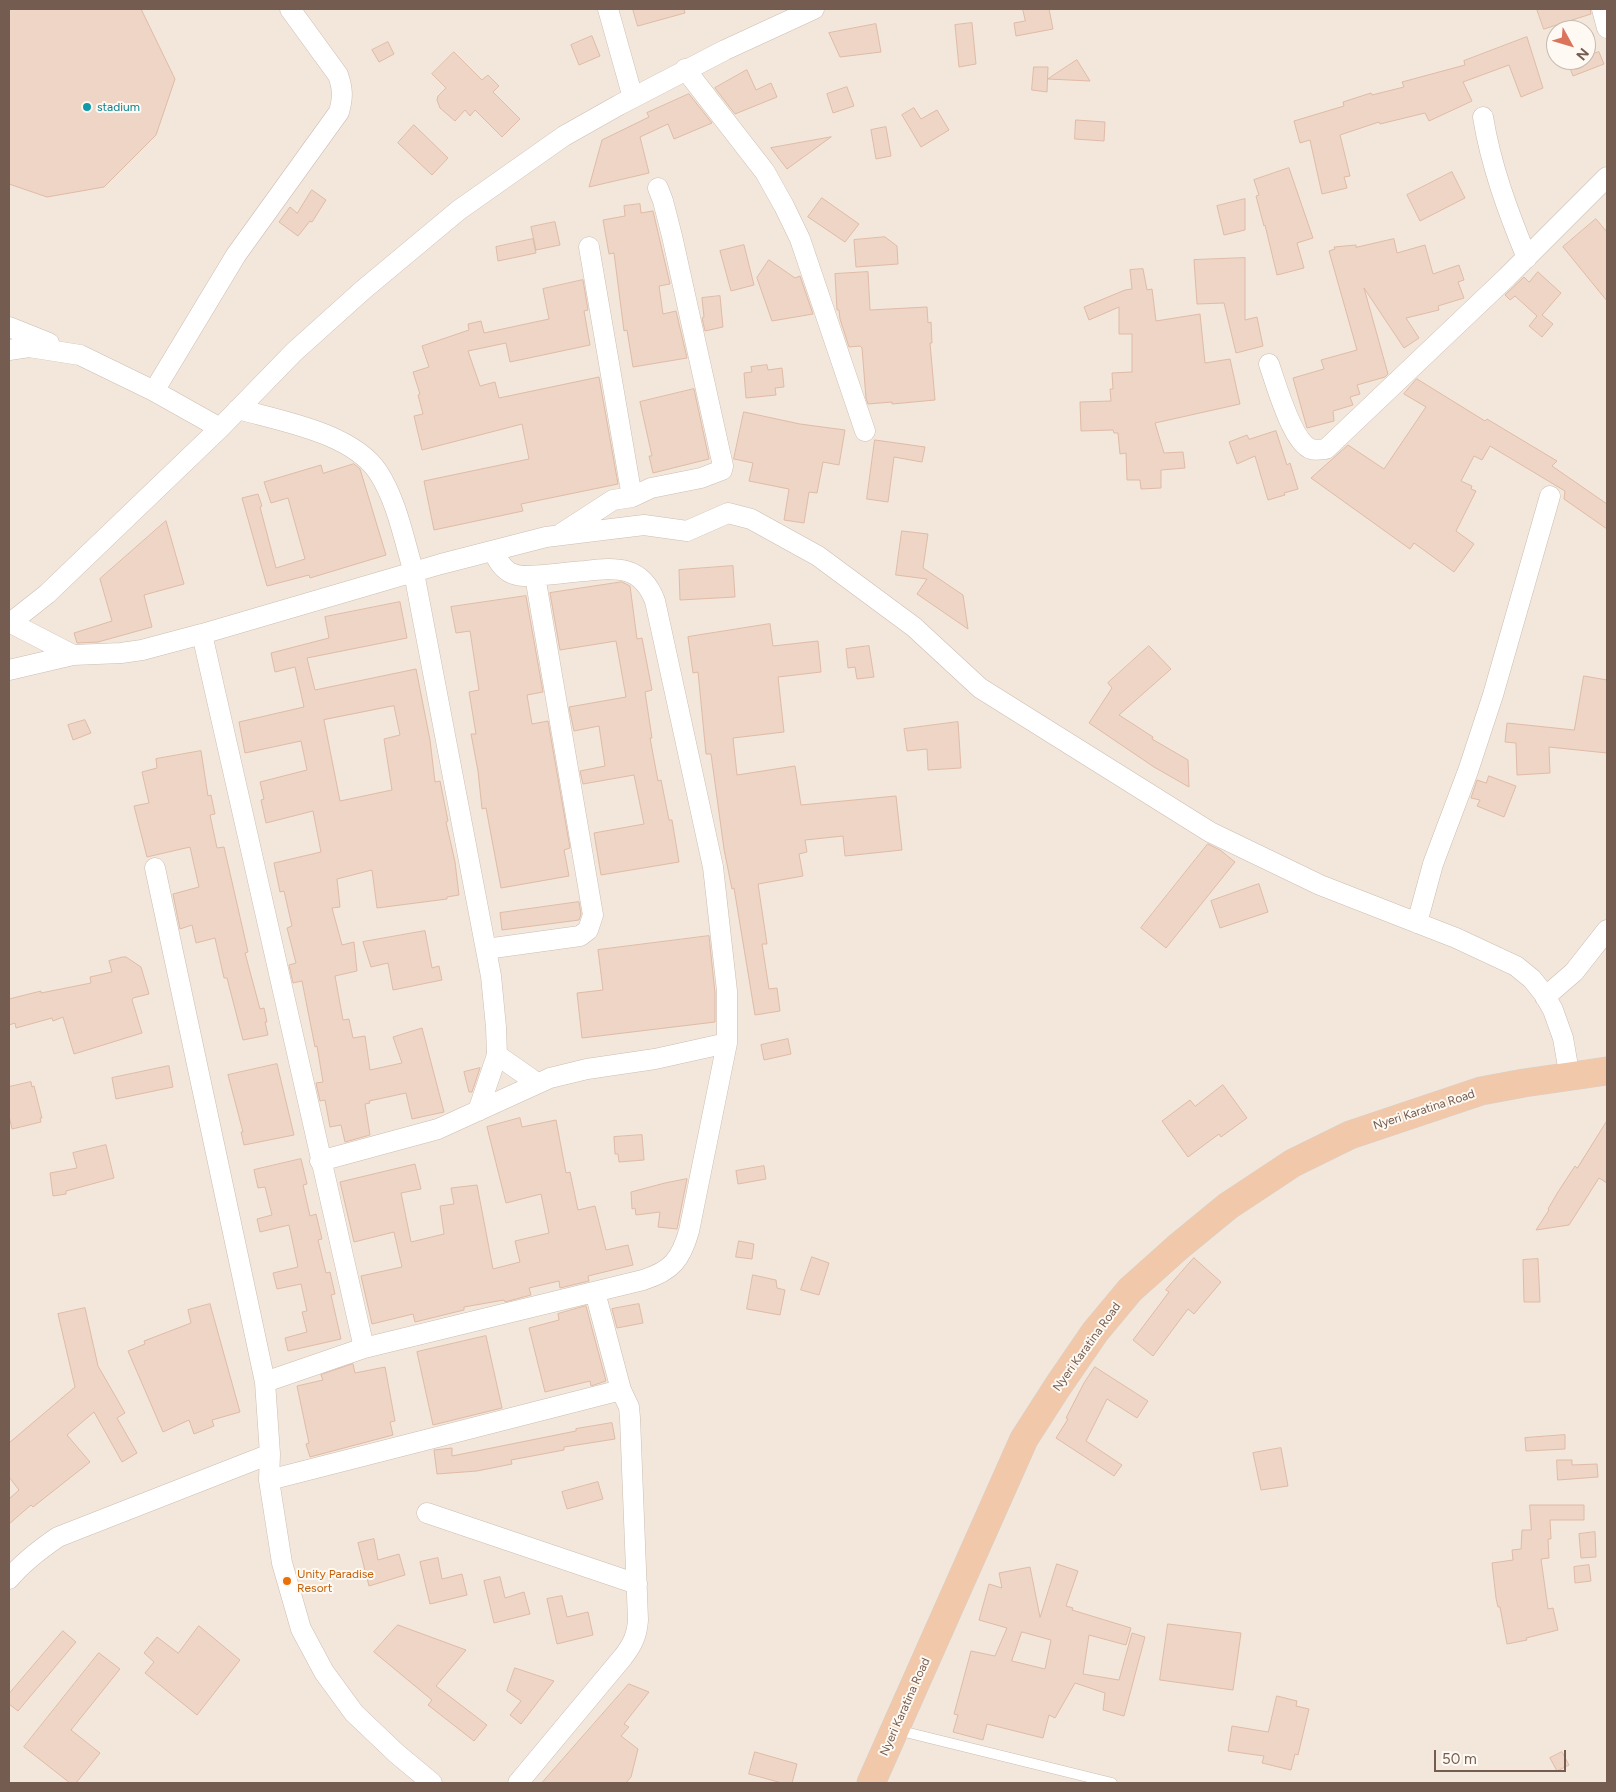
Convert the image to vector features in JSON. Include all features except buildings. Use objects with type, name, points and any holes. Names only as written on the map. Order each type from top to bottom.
[{"type":"highway","name":"Nyeri Karatina Road","points":[[871,1783],[1024,1439],[1095,1332],[1130,1290],[1228,1206],[1293,1163],[1350,1135],[1481,1091],[1607,1071]]},
{"type":"street","points":[[154,391],[236,255],[339,112],[342,88],[338,75],[290,9]]},
{"type":"street","points":[[608,9],[632,98]]},
{"type":"street","points":[[73,655],[10,623],[47,594],[220,428],[294,352],[363,290],[459,210],[564,136],[685,69],[814,9]]},
{"type":"street","points":[[1602,9],[1607,28]]},
{"type":"street","points":[[685,69],[765,172],[784,206],[800,239],[865,431]]},
{"type":"street","points":[[1483,117],[1486,136],[1503,200],[1527,258]]},
{"type":"street","points":[[1269,364],[1293,428],[1303,444],[1313,450],[1326,449],[1527,258],[1607,177]]},
{"type":"street","points":[[559,536],[612,500],[632,497],[650,488],[701,478],[722,470],[723,466],[672,236],[658,188]]},
{"type":"street","points":[[590,247],[632,497]]},
{"type":"street","points":[[9,327],[80,355],[154,391],[220,428]]},
{"type":"street","points":[[9,350],[29,347],[80,355]]},
{"type":"street","points":[[238,409],[327,434],[352,448],[377,471],[391,500],[414,572],[491,976],[498,1055],[478,1111]]},
{"type":"street","points":[[1417,922],[1433,864],[1468,771],[1493,695],[1550,496]]},
{"type":"street","points":[[9,670],[73,655],[135,651],[202,634],[414,572],[546,537],[644,525],[687,531],[728,513],[751,519],[818,556],[914,627],[980,688],[1210,832],[1320,885],[1456,938],[1516,966],[1532,979],[1553,1010],[1563,1038],[1570,1078]]},
{"type":"street","points":[[265,1382],[364,1348],[656,1276],[669,1268],[678,1259],[684,1248],[728,1043],[726,991],[713,867],[655,601],[650,588],[625,570],[611,568],[520,576],[510,573],[501,566],[493,551]]},
{"type":"street","points":[[486,949],[580,936],[588,930],[593,915],[535,576]]},
{"type":"street","points":[[202,634],[320,1161],[364,1348]]},
{"type":"street","points":[[155,868],[265,1382],[270,1454],[269,1480],[282,1563],[301,1628],[324,1672],[354,1713],[396,1753],[432,1783]]},
{"type":"street","points":[[1545,997],[1574,972],[1607,930]]},
{"type":"street","points":[[320,1161],[438,1129],[550,1078],[587,1069],[655,1059],[728,1043]]},
{"type":"street","points":[[498,1055],[537,1083]]},
{"type":"street","points":[[518,1783],[632,1645],[637,1634],[637,1584],[630,1418],[628,1407],[620,1390],[595,1292]]},
{"type":"street","points":[[269,1480],[620,1390]]},
{"type":"street","points":[[9,1573],[58,1537],[270,1454]]},
{"type":"street","points":[[427,1513],[637,1584]]},
{"type":"street","points":[[9,1579],[25,1561]]},
{"type":"lane","points":[[895,1730],[1112,1783]]},
{"type":"shaded area","points":[[9,9],[1607,9],[1607,1783],[9,1783]]},
{"type":"place","name":"stadium","points":[[87,107]]},
{"type":"place","name":"Unity Paradise Resort","points":[[287,1581]]}]
